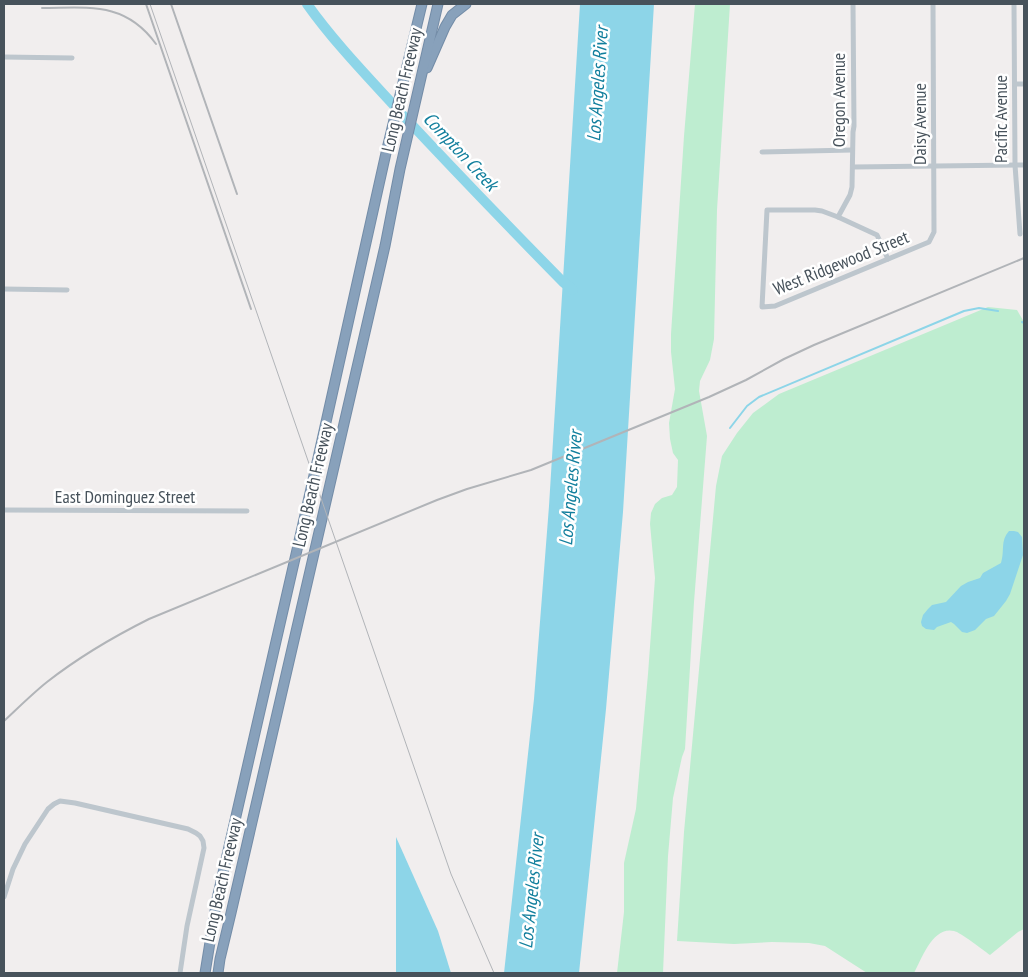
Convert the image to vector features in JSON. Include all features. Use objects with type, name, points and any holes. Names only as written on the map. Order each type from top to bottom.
[{"type":"highway","name":"Long Beach Freeway","points":[[205,973],[219,889],[386,154],[422,4]]},
{"type":"highway","name":"Long Beach Freeway","points":[[218,973],[385,246],[400,169],[438,4]]},
{"type":"highway","points":[[420,84],[452,15],[466,4]]},
{"type":"street","name":"Oregon Avenue","points":[[838,218],[852,188],[854,126],[853,4]]},
{"type":"street","name":"Daisy Avenue","points":[[929,242],[934,232],[933,4]]},
{"type":"street","name":"Pacific Avenue","points":[[1014,4],[1015,165],[1020,234]]},
{"type":"street","points":[[4,57],[72,58]]},
{"type":"street","points":[[1015,84],[1024,84]]},
{"type":"street","points":[[762,152],[852,150]]},
{"type":"street","points":[[852,167],[1024,165]]},
{"type":"street","name":"West Ridgewood Street","points":[[838,218],[815,210],[767,210],[762,307],[775,306],[929,242]]},
{"type":"street","points":[[838,218],[877,236],[888,259]]},
{"type":"street","points":[[4,289],[68,290]]},
{"type":"street","name":"East Dominguez Street","points":[[4,510],[247,511]]},
{"type":"street","points":[[4,897],[13,869],[25,844],[48,809],[60,801],[196,833],[203,841],[204,848],[187,926],[180,973]]},
{"type":"green space","points":[[695,4],[730,4],[717,210],[714,339],[710,360],[700,381],[699,391],[707,436],[685,749],[673,798],[668,856],[663,973],[617,973],[624,912],[624,863],[636,809],[648,674],[655,578],[650,524],[651,513],[655,504],[662,498],[672,495],[677,487],[678,460],[673,453],[669,423],[675,389],[671,334]]},
{"type":"green space","points":[[988,307],[1017,310],[1024,322],[1024,929],[990,955],[957,932],[947,931],[940,933],[929,944],[914,973],[867,973],[825,946],[809,943],[734,944],[677,941],[684,832],[716,486],[722,456],[753,413],[779,394]]},
{"type":"water","name":"Los Angeles River","points":[[580,4],[654,4],[623,512],[606,709],[579,973],[504,973],[534,699],[549,506]]},
{"type":"water","points":[[1009,531],[1018,532],[1022,537],[1023,555],[1010,594],[994,616],[986,619],[975,630],[967,633],[962,632],[951,622],[934,630],[926,629],[922,626],[923,615],[932,605],[946,602],[961,586],[980,578],[983,573],[1001,563],[1004,542]]},
{"type":"water","points":[[396,837],[438,931],[451,973],[396,973]]},
{"type":"waterway","name":"Compton Creek","points":[[307,4],[363,72],[399,111],[522,240],[573,290]]},
{"type":"waterway","points":[[730,428],[747,406],[759,397],[964,311],[979,308],[998,311]]},
{"type":"tram line","points":[[150,4],[451,874],[494,973]]},
{"type":"railway","points":[[146,4],[251,309]]},
{"type":"railway","points":[[171,4],[237,194]]},
{"type":"railway","points":[[42,8],[90,8],[118,14],[132,20],[156,44]]},
{"type":"railway","points":[[4,721],[41,687],[71,664],[109,640],[149,619],[437,500],[531,470],[709,397],[814,345],[1024,258]]}]
